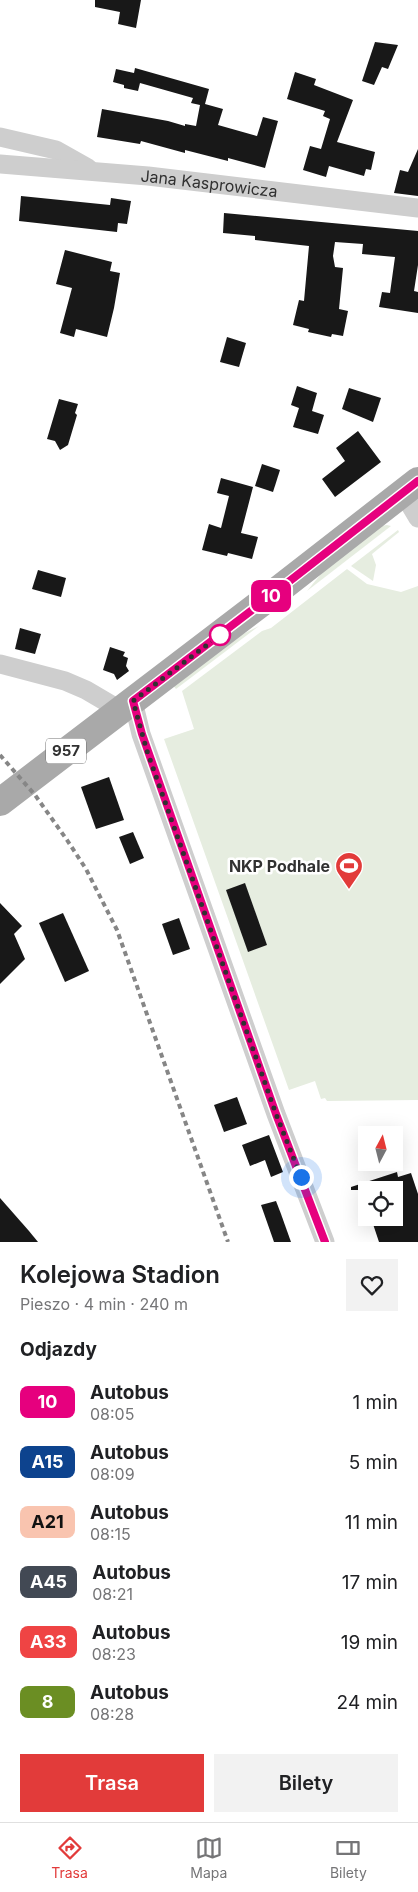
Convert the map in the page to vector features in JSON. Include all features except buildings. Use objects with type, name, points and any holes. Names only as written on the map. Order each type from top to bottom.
[{"type":"main road","name":"957","points":[[0,802],[410,487]]},
{"type":"street","points":[[0,137],[56,150],[91,170]]},
{"type":"street","name":"Jana Kasprowicza","points":[[0,164],[91,170],[418,208]]},
{"type":"street","points":[[410,487],[418,518]]},
{"type":"street","points":[[0,664],[65,681],[127,705],[142,734],[276,1114],[325,1242]]},
{"type":"shaded area","points":[[381,526],[391,526],[307,591],[330,563]]},
{"type":"shaded area","points":[[398,530],[399,532],[372,554],[376,565],[373,581],[351,566]]},
{"type":"shaded area","points":[[347,569],[367,584],[401,592],[418,586],[418,1100],[327,1101],[325,1098],[321,1099],[315,1081],[289,1090],[164,739],[194,729],[182,691],[262,631],[271,628]]},
{"type":"shaded area","points":[[259,626],[176,689],[172,684],[227,642]]},
{"type":"railway","points":[[0,755],[35,795],[67,840],[86,869],[117,930],[228,1242]]},
{"type":"bus line","name":"10","points":[[325,1242],[276,1114],[142,734],[133,701],[418,481]]},
{"type":"place","name":"NKP Podhale","points":[[349,890]]},
{"type":"route","points":[[220,635],[133,701],[147,751],[276,1114],[301,1177]]}]
